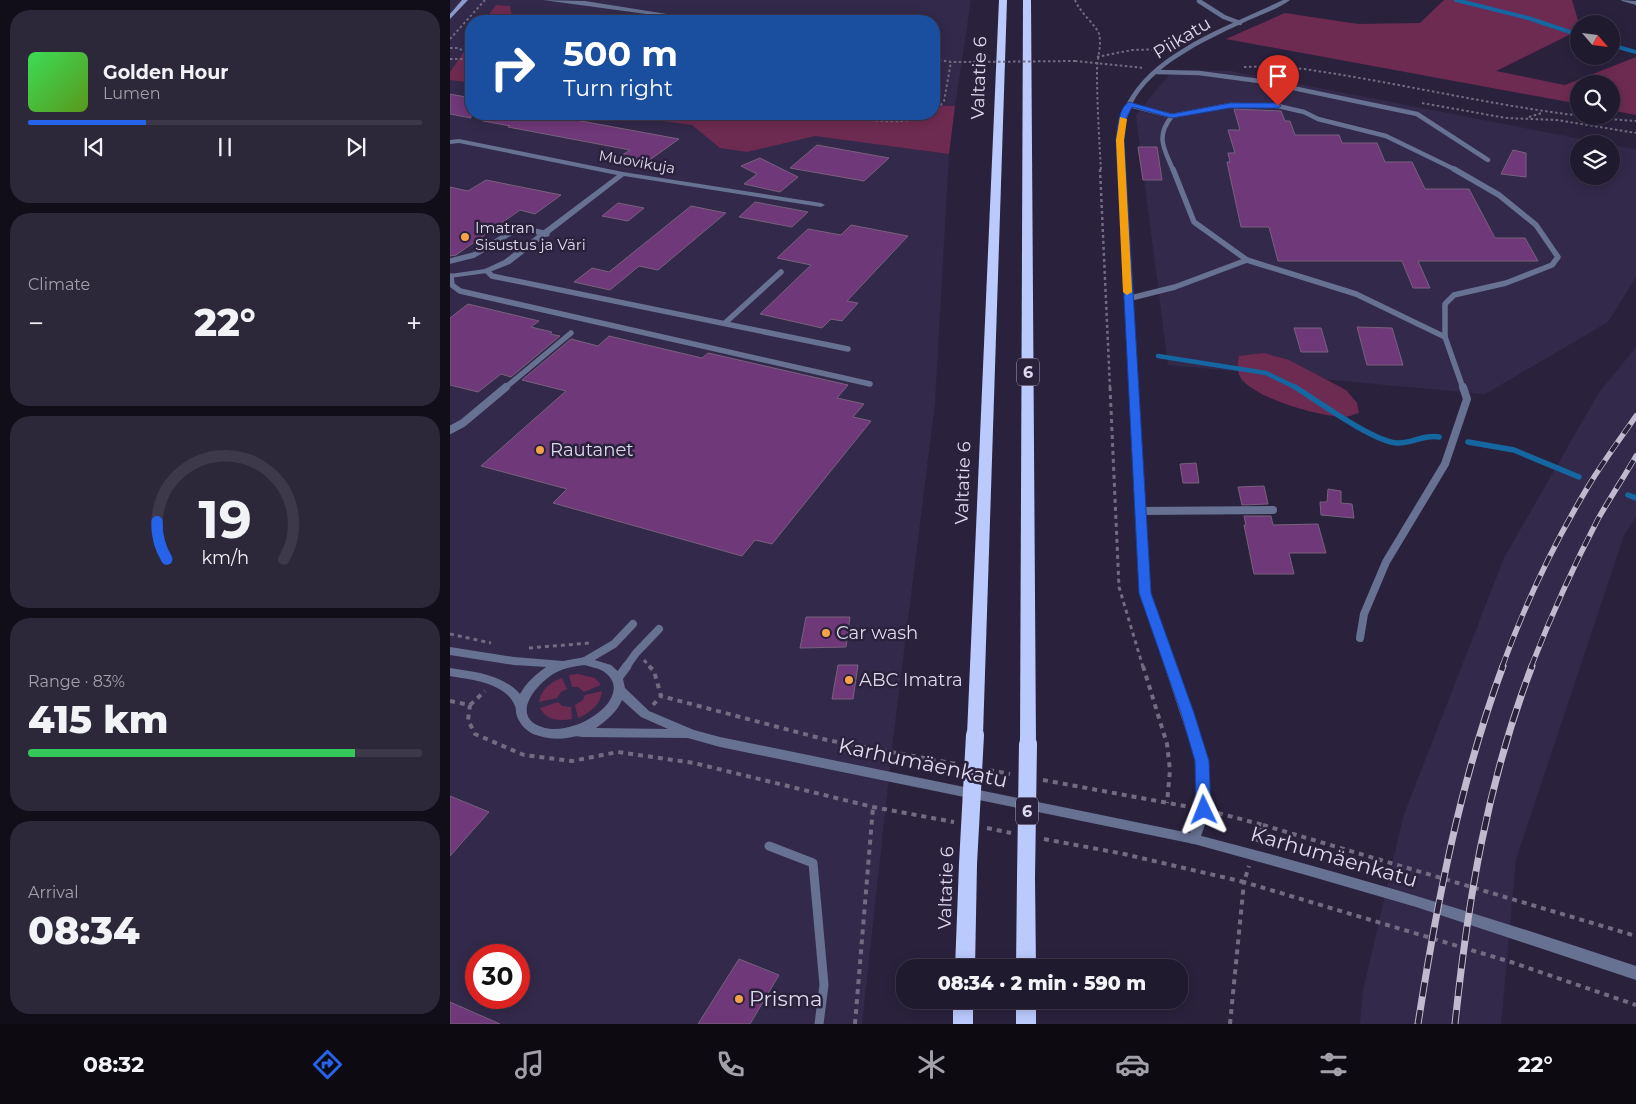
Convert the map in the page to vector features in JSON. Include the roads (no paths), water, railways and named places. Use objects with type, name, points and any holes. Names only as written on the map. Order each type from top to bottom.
[{"type":"highway","name":"Valtatie 6","points":[[965,959],[1003,0]]},
{"type":"highway","name":"6","points":[[1026,959],[1028,744],[1027,0]]},
{"type":"highway","points":[[963,1024],[964,1009]]},
{"type":"highway","points":[[1026,1009],[1026,1024]]},
{"type":"main road","points":[[450,16],[465,0]]},
{"type":"street","points":[[546,0],[585,3],[667,15]]},
{"type":"street","name":"Piikatu","points":[[1194,839],[1204,810],[1202,761],[1145,593],[1127,299],[1120,140],[1123,119],[1129,105],[1138,90],[1157,72],[1180,54],[1287,0]]},
{"type":"street","points":[[1624,0],[1636,3]]},
{"type":"street","name":"Muovikuja","points":[[450,142],[459,141],[623,174],[821,205]]},
{"type":"street","points":[[451,276],[487,271],[507,262],[547,234],[623,174]]},
{"type":"street","points":[[450,652],[514,662],[566,664]]},
{"type":"street","points":[[450,672],[504,685],[516,695],[527,724],[540,732],[558,735],[576,732],[589,727],[611,710],[617,701],[620,691],[618,678],[610,669],[599,664],[585,661],[566,664],[549,670],[535,680],[525,692],[520,705]]},
{"type":"street","name":"Karhumäenkatu","points":[[620,691],[645,714],[691,734],[720,742],[1194,839],[1253,854],[1522,934],[1636,973]]},
{"type":"street","name":"Karhumäenkatu","points":[[576,732],[691,734]]},
{"type":"lane","points":[[1199,1],[1224,17],[1240,23]]},
{"type":"lane","points":[[1157,72],[1199,73],[1249,79],[1417,114],[1488,160]]},
{"type":"lane","points":[[1129,105],[1172,116],[1230,105],[1278,106],[1304,112],[1318,119],[1386,136],[1450,167],[1499,196],[1536,226],[1558,257],[1552,265],[1506,283],[1454,295],[1445,304],[1445,337],[1467,399],[1446,464],[1386,562],[1364,614],[1360,638]]},
{"type":"lane","points":[[1172,116],[1164,126],[1162,142],[1194,222],[1247,260],[1356,294],[1445,337]]},
{"type":"lane","points":[[450,261],[474,255],[515,230],[526,229],[547,234]]},
{"type":"lane","points":[[1127,299],[1175,287],[1247,260]]},
{"type":"lane","points":[[487,271],[492,276],[848,349]]},
{"type":"lane","points":[[724,323],[781,272]]},
{"type":"lane","points":[[451,276],[452,285],[460,291],[870,384]]},
{"type":"lane","points":[[450,430],[463,423],[571,333]]},
{"type":"lane","points":[[1140,511],[1273,510]]},
{"type":"lane","points":[[585,661],[614,644],[633,624]]},
{"type":"lane","points":[[618,678],[636,653],[659,629]]},
{"type":"lane","points":[[769,846],[813,863],[824,985],[819,1024]]},
{"type":"waterway","points":[[1456,0],[1528,18],[1570,32]]},
{"type":"waterway","points":[[1620,48],[1636,52]]},
{"type":"waterway","points":[[1158,356],[1266,373],[1295,387]]},
{"type":"waterway","points":[[1295,387],[1360,428],[1386,441],[1402,443],[1434,436],[1439,437]]},
{"type":"waterway","points":[[1468,442],[1514,450],[1579,477]]},
{"type":"waterway","points":[[1628,495],[1636,498]]},
{"type":"railway","points":[[1502,667],[1520,620],[1552,551],[1594,476],[1636,416]]},
{"type":"railway","points":[[1531,667],[1546,629],[1589,537],[1636,456]]},
{"type":"railway","points":[[1418,1024],[1433,933],[1462,798],[1474,754],[1503,666]]},
{"type":"railway","points":[[1455,1024],[1473,887],[1491,798],[1516,710],[1532,666]]},
{"type":"place","name":"Imatran Sisustus ja Väri","points":[[465,237]]},
{"type":"place","name":"Rautanet","points":[[540,450]]},
{"type":"place","name":"Car wash","points":[[826,633]]},
{"type":"place","name":"ABC Imatra","points":[[849,680]]},
{"type":"place","name":"Prisma","points":[[739,999]]}]
